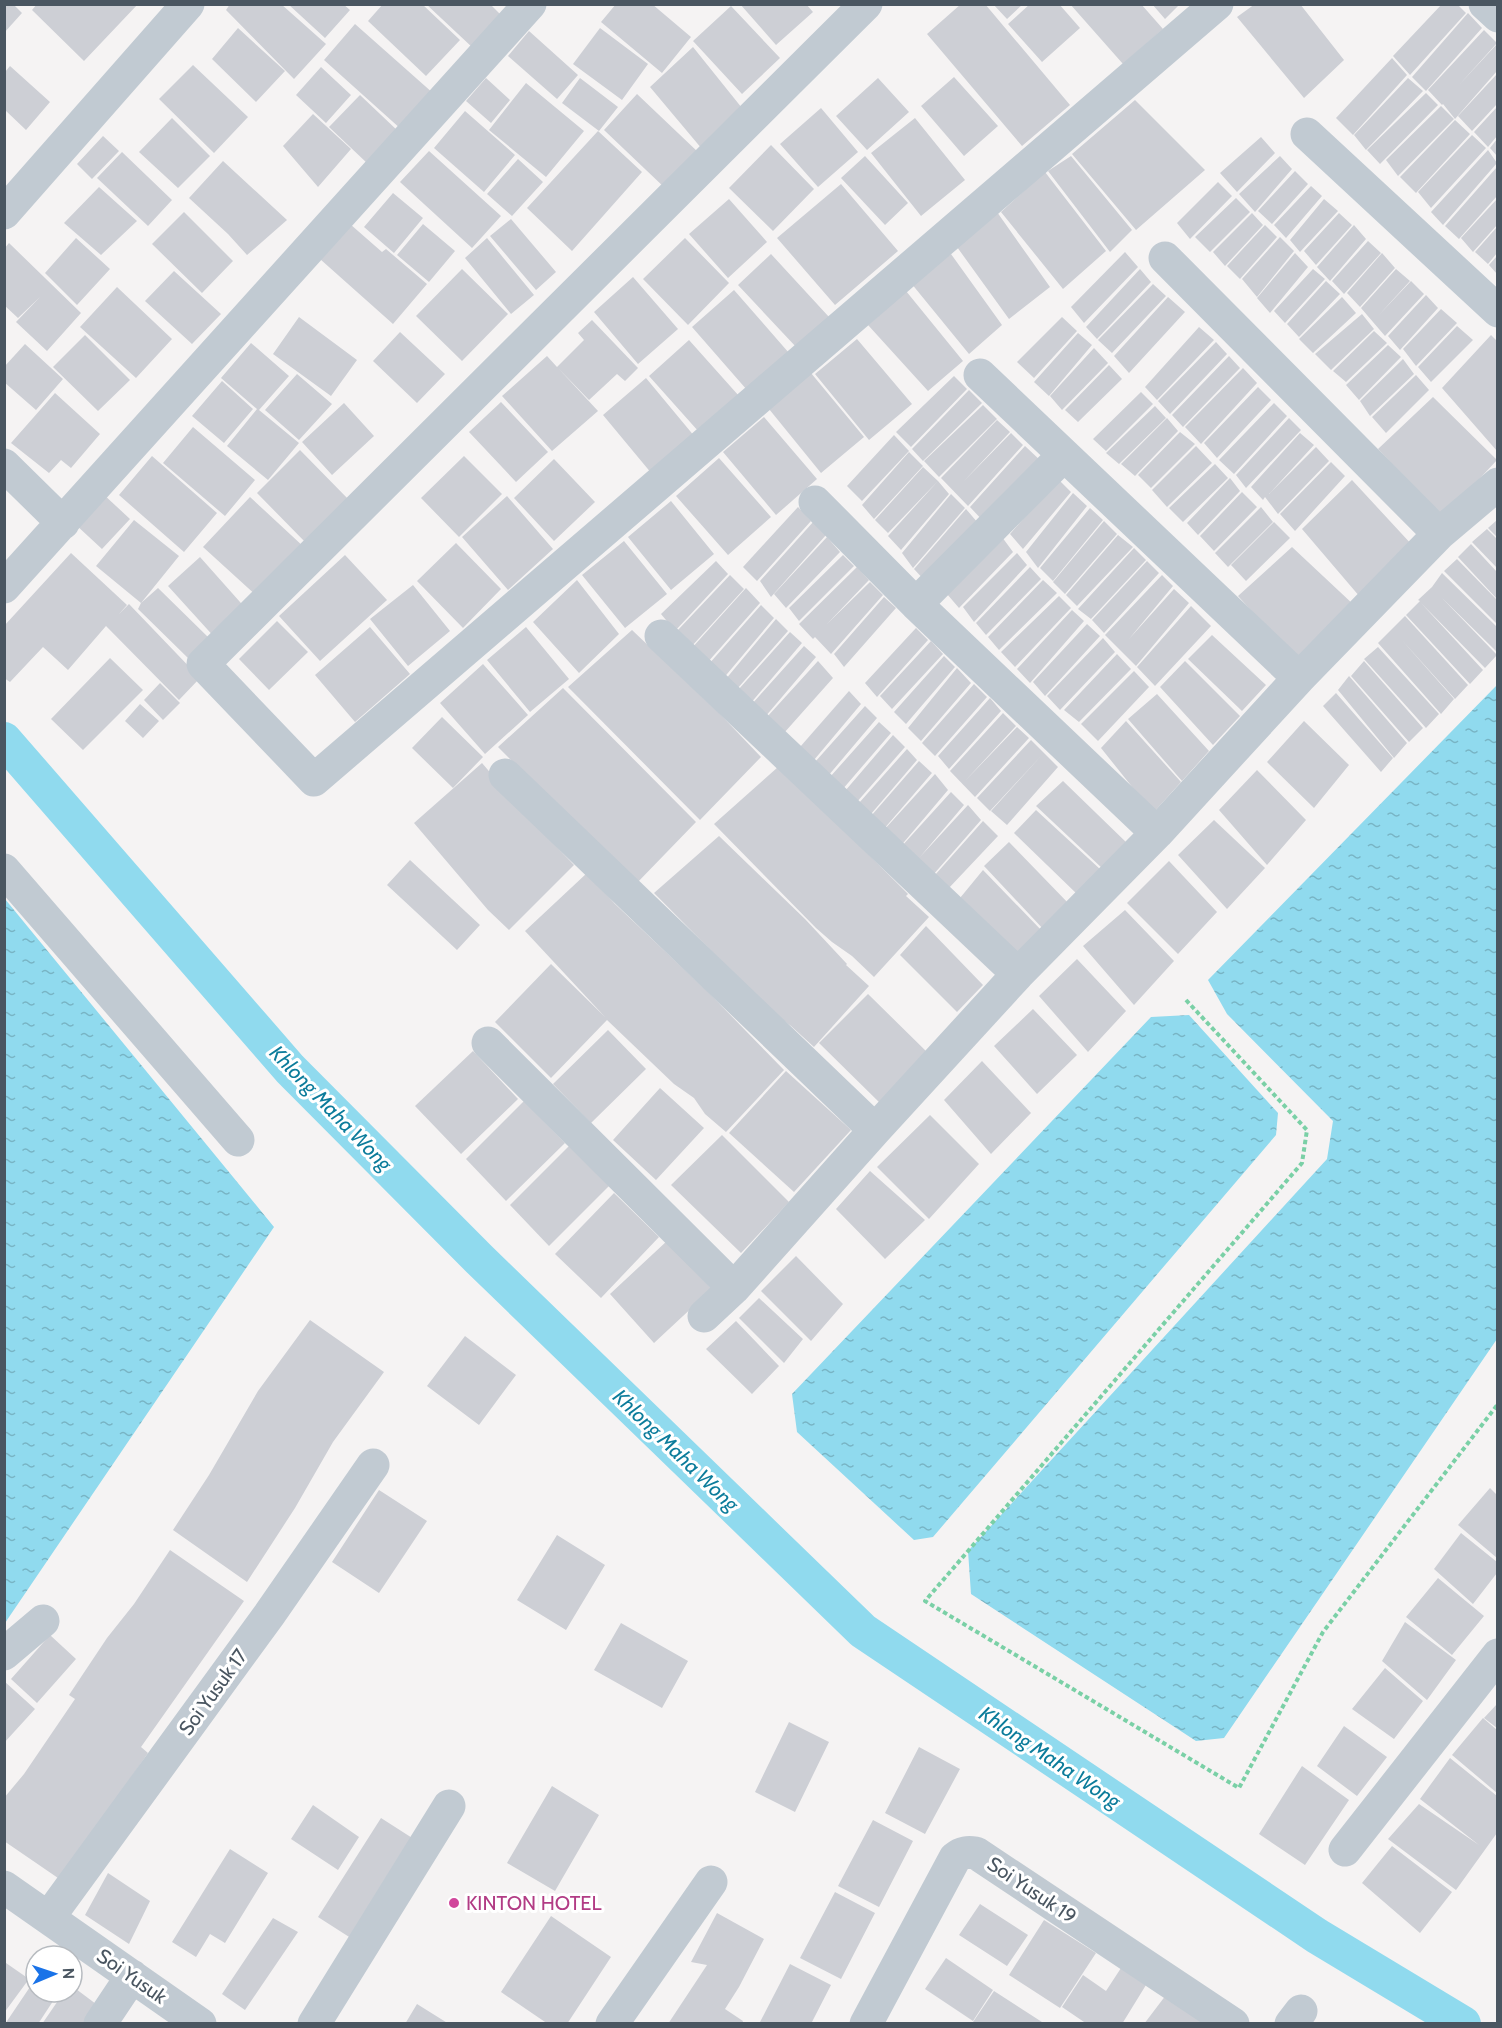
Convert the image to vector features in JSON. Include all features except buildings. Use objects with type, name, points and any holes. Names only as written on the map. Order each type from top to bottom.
[{"type":"street","points":[[4,213],[188,4]]},
{"type":"street","points":[[4,587],[530,4]]},
{"type":"street","points":[[866,4],[203,664],[314,780],[1217,4]]},
{"type":"street","points":[[1485,4],[1497,16]]},
{"type":"street","points":[[1307,134],[1497,311]]},
{"type":"street","points":[[1165,258],[1439,534]]},
{"type":"street","points":[[980,375],[1299,678]]},
{"type":"street","points":[[916,604],[1064,455]]},
{"type":"street","points":[[4,465],[63,523]]},
{"type":"street","points":[[705,1316],[734,1288],[1018,974],[1157,833],[1299,678],[1439,534],[1497,484]]},
{"type":"street","points":[[815,502],[916,604],[1157,833]]},
{"type":"street","points":[[661,636],[1018,974]]},
{"type":"street","points":[[505,775],[875,1130]]},
{"type":"street","points":[[4,870],[238,1140]]},
{"type":"street","points":[[488,1042],[734,1288]]},
{"type":"street","name":"Soi Yusuk 17","points":[[49,1917],[269,1615],[373,1465]]},
{"type":"street","points":[[4,1654],[43,1621]]},
{"type":"street","points":[[1345,1850],[1497,1655]]},
{"type":"street","points":[[315,2024],[449,1806]]},
{"type":"street","name":"Soi Yusuk 19","points":[[878,2019],[956,1858],[963,1853],[971,1852],[976,1853],[1233,2024]]},
{"type":"street","points":[[612,2024],[711,1882]]},
{"type":"street","name":"Soi Yusuk","points":[[4,1887],[200,2024]]},
{"type":"street","points":[[100,2024],[132,1976]]},
{"type":"path","points":[[1186,1000],[1307,1130],[1302,1163],[925,1600],[1239,1788],[1323,1632],[1497,1404]]},
{"type":"water","points":[[1497,685],[1497,1339],[1224,1738],[1196,1741],[971,1594],[968,1551],[1327,1159],[1333,1121],[1227,1014],[1208,980]]},
{"type":"water","points":[[5,899],[274,1227],[5,1623]]},
{"type":"water","points":[[1189,1015],[1278,1113],[1276,1135],[933,1537],[914,1540],[797,1432],[792,1394],[1151,1017]]},
{"type":"waterway","name":"Khlong Maha Wong","points":[[4,740],[290,1069],[479,1259],[863,1631],[1317,1936],[1463,2024]]},
{"type":"place","name":"KINTON HOTEL","points":[[454,1903]]}]
